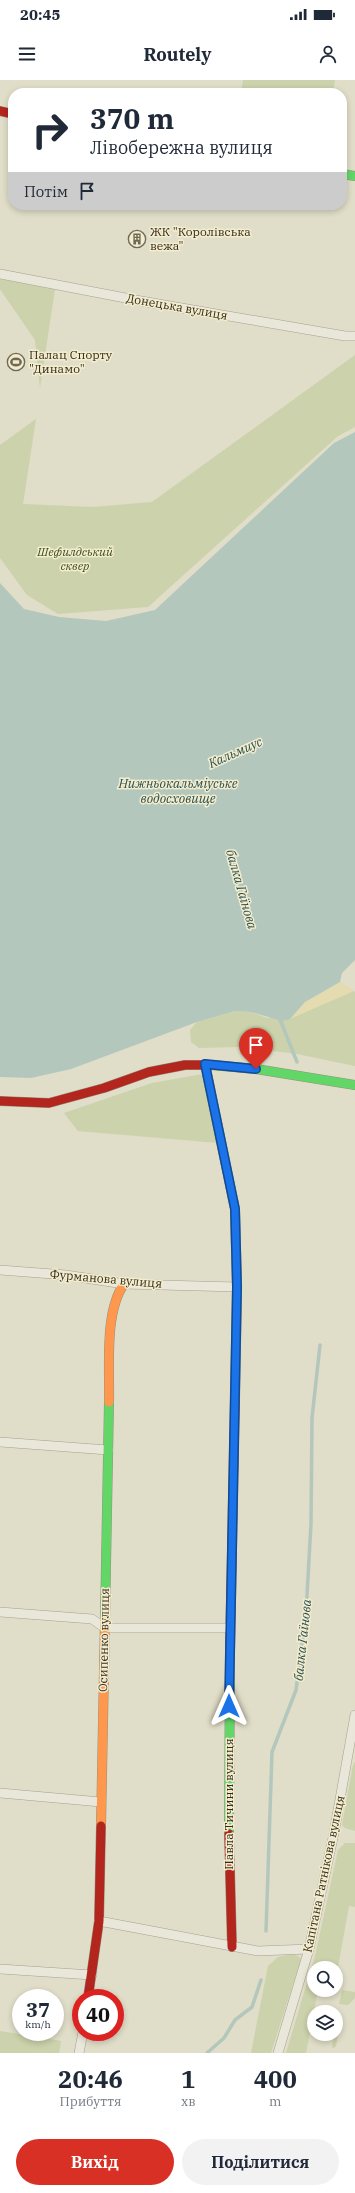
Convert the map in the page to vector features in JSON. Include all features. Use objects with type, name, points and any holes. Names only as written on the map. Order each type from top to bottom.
[{"type":"street","name":"Донецька вулиця","points":[[0,274],[141,301],[345,336],[355,336]]},
{"type":"street","points":[[0,1101],[50,1104],[98,1090],[149,1072],[185,1065],[205,1064],[256,1069],[355,1085]]},
{"type":"street","name":"Павла Тичини вулиця","points":[[205,1064],[235,1209],[237,1287],[230,1628],[229,1832],[232,1947]]},
{"type":"street","name":"Фурманова вулиця","points":[[0,1270],[66,1275],[124,1284],[237,1287]]},
{"type":"street","name":"Осипенко вулиця","points":[[90,1989],[99,1921],[111,1317],[116,1295],[124,1284]]},
{"type":"street","points":[[0,1442],[108,1450]]},
{"type":"street","points":[[0,1612],[92,1619],[105,1628],[230,1628]]},
{"type":"street","name":"Капітана Ратнікова вулиця","points":[[278,2053],[309,1949],[334,1833],[355,1715]]},
{"type":"street","points":[[0,1793],[101,1802]]},
{"type":"street","points":[[99,1921],[258,1951],[309,1949]]},
{"type":"street","points":[[0,1968],[92,1975]]},
{"type":"street","points":[[79,2053],[81,2041]]},
{"type":"green space","points":[[243,80],[335,80],[334,88],[242,88]]},
{"type":"green space","points":[[0,279],[55,289],[40,388],[35,340],[0,289]]},
{"type":"green space","name":"Шефилдський сквер","points":[[355,355],[355,427],[338,436],[148,607],[58,614],[27,595],[0,558],[0,445],[36,419],[23,504],[93,507],[152,502]]},
{"type":"green space","points":[[340,982],[355,992],[355,1066],[297,1054],[239,1047],[199,1048],[191,1042],[190,1030],[197,1022],[235,1011],[251,1012],[267,1018],[295,1015]]},
{"type":"green space","points":[[203,1074],[218,1143],[78,1131],[64,1113],[152,1083]]},
{"type":"green space","points":[[355,1762],[355,1831],[345,1828],[342,1825],[353,1765]]},
{"type":"green space","points":[[345,1843],[355,1843],[355,1907],[349,1906],[339,1961],[314,1961],[315,1956],[338,1850]]},
{"type":"green space","points":[[291,1954],[298,1956],[301,1959],[271,2053],[251,2053],[268,1966],[278,1957]]},
{"type":"green space","points":[[307,1983],[307,1997],[317,1997],[315,2005],[307,2005],[307,2041],[308,2041],[306,2053],[286,2053]]},
{"type":"green space","points":[[343,1990],[355,1992],[355,1998],[348,2005],[339,2004],[340,1997],[343,1997]]},
{"type":"green space","points":[[0,2031],[12,2033],[12,2041],[61,2041],[59,2053],[0,2053]]},
{"type":"green space","points":[[333,2041],[337,2041],[336,2046],[334,2048],[332,2047]]},
{"type":"sand","points":[[340,982],[354,991],[290,1019],[305,1002]]},
{"type":"water","name":"Нижньокальміуське водосховище","points":[[355,432],[355,960],[342,973],[340,982],[305,1002],[290,1019],[282,1021],[251,1012],[235,1011],[197,1022],[71,1069],[31,1078],[0,1077],[0,583],[24,609],[59,617],[106,621],[155,610],[334,443]]},
{"type":"waterway","points":[[279,1017],[297,1062]]},
{"type":"waterway","name":"балка Гаїнова","points":[[266,1931],[272,1752],[296,1690],[306,1613],[311,1524],[312,1418],[320,1345]]},
{"type":"waterway","points":[[207,2053],[224,2038],[235,2020],[252,2007],[261,1980]]},
{"type":"traffic: fast","points":[[347,175],[355,176]]},
{"type":"traffic: fast","points":[[205,1064],[235,1209],[237,1287],[235,1400]]},
{"type":"traffic: fast","points":[[211,1065],[256,1069],[355,1085]]},
{"type":"traffic: fast","points":[[105,1619],[109,1402]]},
{"type":"traffic: fast","points":[[229,1834],[230,1650]]},
{"type":"traffic: slow","points":[[109,1402],[109,1341],[113,1309],[124,1284]]},
{"type":"traffic: slow","points":[[101,1826],[105,1619]]},
{"type":"traffic: jam","points":[[0,111],[8,113]]},
{"type":"traffic: jam","points":[[0,1101],[49,1103],[104,1088],[149,1072],[185,1065],[211,1065]]},
{"type":"traffic: jam","points":[[230,1650],[235,1400]]},
{"type":"traffic: jam","points":[[89,1989],[99,1921],[101,1826]]},
{"type":"traffic: jam","points":[[229,1834],[232,1947]]},
{"type":"place","name":"ЖК \"Королівська вежа\"","points":[[137,239]]},
{"type":"place","name":"Палац Спорту \"Динамо\"","points":[[16,362]]},
{"type":"route","points":[[229,1706],[237,1287],[235,1209],[205,1064],[256,1069]]},
{"type":"water label","name":"Кальмиус","points":[[235,752]]}]
